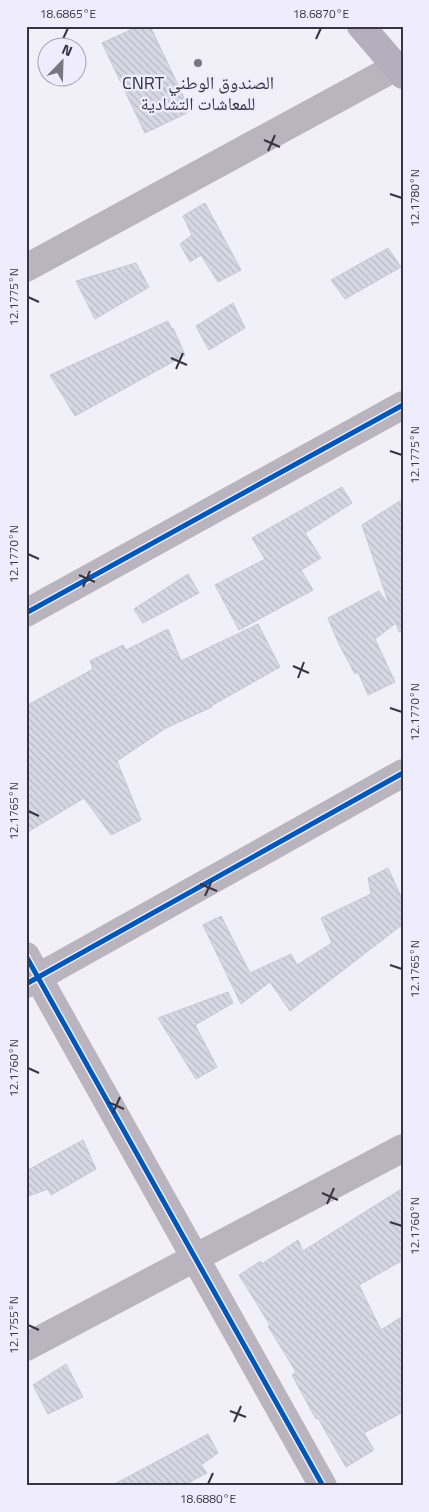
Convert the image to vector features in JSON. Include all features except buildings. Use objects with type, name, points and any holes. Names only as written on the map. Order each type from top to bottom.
[{"type":"highway","points":[[361,26],[399,71]]},
{"type":"street","points":[[26,268],[399,71]]},
{"type":"street","points":[[26,613],[403,405]]},
{"type":"street","points":[[323,1486],[195,1258],[30,972],[403,772]]},
{"type":"street","points":[[26,1347],[403,1148]]},
{"type":"cycle path","points":[[26,613],[403,405]]},
{"type":"cycle path","points":[[26,984],[403,773]]},
{"type":"cycle path","points":[[26,956],[323,1486]]},
{"type":"place","name":"CNRT الصندوق الوطني للمعاشات التشادية","points":[[198,63]]}]
